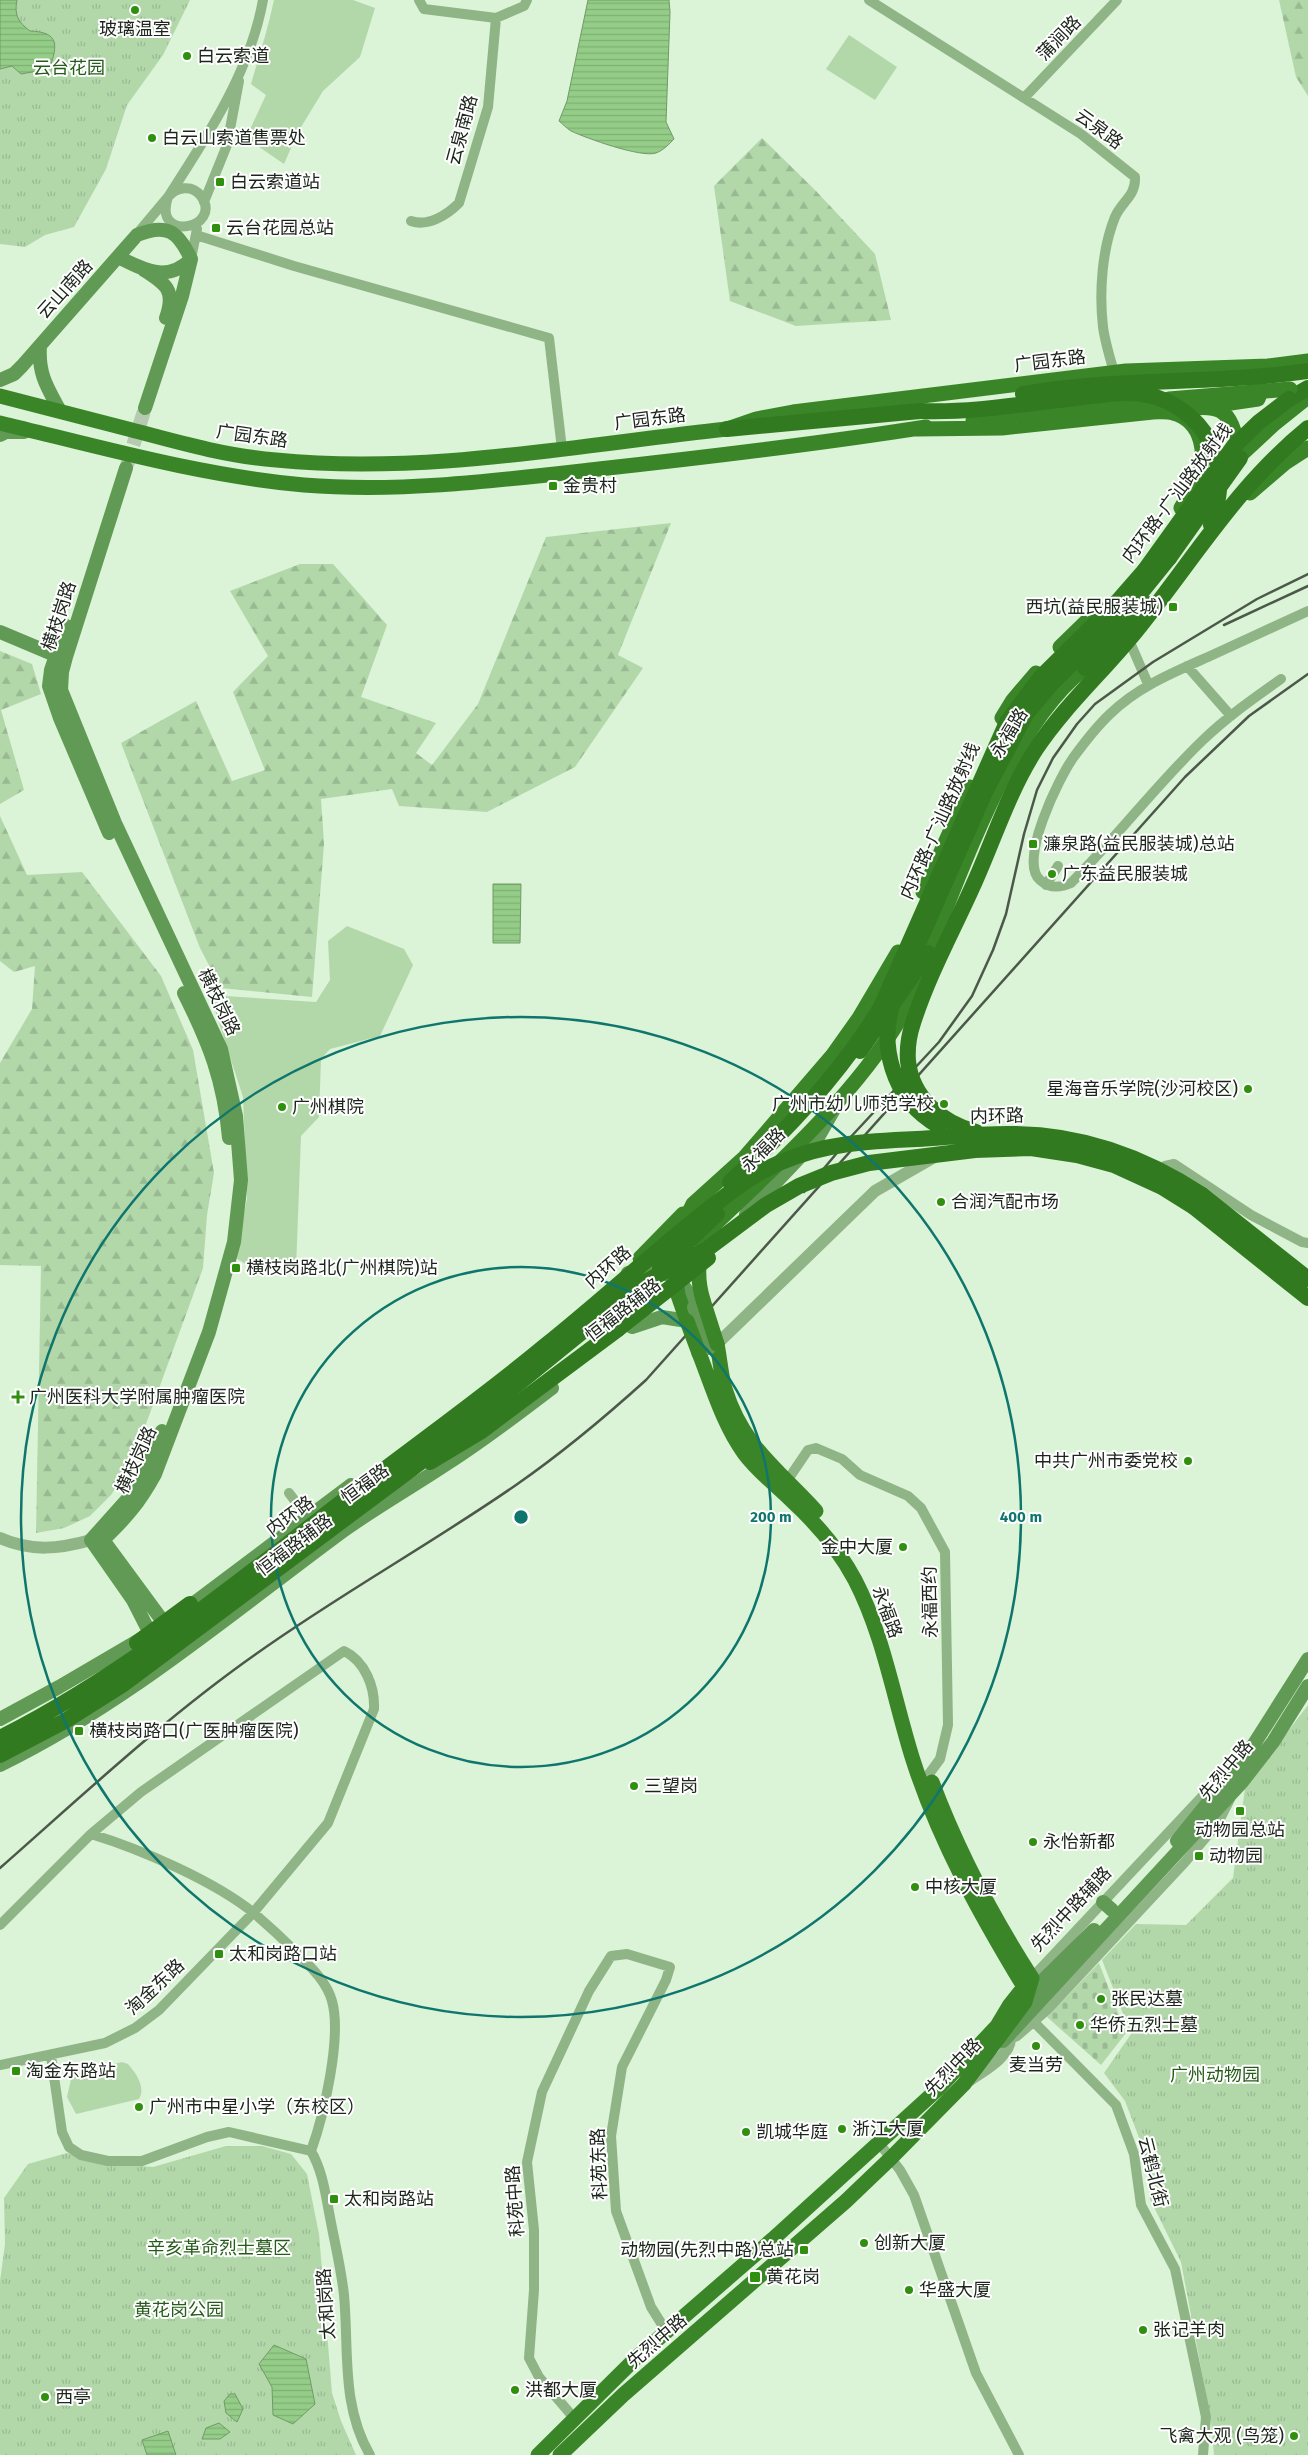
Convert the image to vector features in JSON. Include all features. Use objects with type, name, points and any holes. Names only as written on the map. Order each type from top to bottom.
[{"type":"highway","points":[[727,429],[920,411],[1072,386],[1148,381],[1246,378],[1308,371]]},
{"type":"highway","points":[[1290,389],[1308,387]]},
{"type":"highway","name":"内环路-广汕路放射线","points":[[624,1277],[769,1146],[847,1057],[871,1023],[890,988],[979,782],[1016,708],[1055,662],[1132,586],[1244,434],[1275,409],[1308,387]]},
{"type":"highway","points":[[920,411],[955,412],[1128,394],[1146,395],[1169,402],[1197,424],[1207,436],[1217,458],[1220,495],[1211,528]]},
{"type":"highway","points":[[1085,668],[1145,609],[1256,475],[1308,428]]},
{"type":"highway","points":[[1011,1134],[991,1134],[964,1128],[941,1116],[925,1100],[910,1071],[908,1046],[913,1021],[1028,762],[1064,712],[1140,626],[1211,528],[1268,463],[1308,432]]},
{"type":"highway","points":[[1051,1150],[955,1132],[943,1128],[924,1116],[903,1091],[893,1071],[887,1046],[887,1022],[905,972],[960,847],[1003,756],[1022,722],[1052,683],[1131,605],[1169,558],[1240,458]]},
{"type":"highway","points":[[641,1284],[726,1204],[815,1107],[877,1029],[928,953]]},
{"type":"highway","name":"内环路","points":[[0,1739],[64,1704],[111,1675],[169,1634],[534,1355],[624,1277],[738,1187],[767,1168],[794,1157],[823,1148],[853,1143],[1011,1134],[1060,1138],[1098,1146],[1151,1165],[1177,1179],[1216,1206],[1308,1276]]},
{"type":"highway","name":"内环路","points":[[0,1754],[83,1710],[167,1653],[434,1452],[641,1284],[707,1249],[783,1195],[831,1173],[869,1164],[1012,1147],[1051,1150],[1096,1160],[1131,1172],[1162,1187],[1194,1207],[1308,1298]]},
{"type":"highway","points":[[415,1470],[474,1436],[542,1386],[691,1272],[783,1195]]},
{"type":"highway","points":[[0,1726],[82,1682],[201,1596],[373,1478]]},
{"type":"main road","points":[[118,257],[164,283],[171,302],[141,407],[182,296],[192,259],[180,237],[169,230],[152,229],[137,235]]},
{"type":"main road","name":"云山南路","points":[[0,380],[14,374],[137,235]]},
{"type":"main road","points":[[144,270],[157,272],[176,271],[192,259]]},
{"type":"main road","points":[[40,346],[39,364],[42,377],[60,412]]},
{"type":"main road","name":"广园东路","points":[[0,396],[205,449],[278,461],[417,462],[562,449],[727,429],[756,419],[793,412],[1120,372],[1268,366],[1308,361]]},
{"type":"main road","points":[[1120,372],[1171,392]]},
{"type":"main road","points":[[0,423],[254,479],[303,485],[373,488],[529,477],[917,429],[1171,392],[1247,383],[1261,386],[1261,395],[1258,399],[1210,406],[1002,428],[917,429]]},
{"type":"main road","points":[[1000,386],[1171,392],[1290,389]]},
{"type":"main road","points":[[1189,495],[1240,458],[1272,425],[1308,397]]},
{"type":"main road","points":[[1210,406],[1228,418],[1233,425],[1240,458]]},
{"type":"main road","points":[[1154,412],[1172,413],[1187,420],[1201,439],[1203,461],[1197,482],[1189,495]]},
{"type":"main road","points":[[0,435],[6,432],[34,431]]},
{"type":"main road","name":"永福路","points":[[707,1232],[838,1101],[867,1068],[901,1018],[978,834],[1014,757],[1038,719],[1085,668],[1129,640],[1146,625],[1240,503],[1262,482],[1308,448]]},
{"type":"main road","name":"横枝岗路","points":[[97,1540],[134,1492],[171,1409],[202,1323],[218,1271],[228,1227],[232,1183],[226,1111],[213,1056],[94,798],[52,698],[49,679],[60,658],[122,467]]},
{"type":"main road","name":"永福路","points":[[1030,1988],[965,1859],[929,1774],[884,1627],[869,1588],[854,1560],[834,1531],[752,1445],[739,1422],[708,1348],[687,1320],[675,1277],[678,1234],[693,1204],[752,1150],[820,1070],[860,1018],[892,964],[950,830],[1001,720],[1013,700],[1040,668],[1111,598],[1139,566],[1189,495]]},
{"type":"main road","points":[[0,632],[60,658]]},
{"type":"main road","name":"恒福路辅路","points":[[0,1765],[83,1720],[173,1639],[488,1436],[632,1327],[675,1277],[698,1271],[746,1214],[817,1139],[838,1101]]},
{"type":"main road","name":"恒福路","points":[[0,1754],[97,1700],[173,1639],[311,1521],[401,1457],[551,1338],[624,1277],[693,1204]]},
{"type":"main road","points":[[707,1232],[702,1246],[698,1271],[699,1303],[708,1348]]},
{"type":"main road","name":"恒福路","points":[[0,1739],[68,1705],[153,1640],[173,1639],[415,1470],[675,1277],[707,1232]]},
{"type":"main road","points":[[624,1277],[675,1277],[699,1303]]},
{"type":"main road","points":[[632,1327],[662,1317],[687,1320]]},
{"type":"main road","name":"永福路","points":[[708,1348],[728,1424],[743,1452],[766,1477],[821,1529],[854,1577],[875,1629],[913,1760],[939,1830],[976,1905],[1030,1988]]},
{"type":"main road","name":"恒福路辅路","points":[[311,1521],[452,1415]]},
{"type":"main road","points":[[415,1470],[488,1436]]},
{"type":"main road","points":[[97,1540],[173,1639]]},
{"type":"main road","points":[[0,1718],[153,1640],[133,1600],[97,1540]]},
{"type":"main road","name":"先烈中路","points":[[1030,1988],[1066,1960],[1107,1906],[1194,1820],[1260,1736],[1308,1659]]},
{"type":"main road","name":"先烈中路","points":[[538,2455],[574,2418],[666,2331],[880,2143],[939,2088],[1004,2034],[1030,2019],[1062,1978],[1134,1909],[1269,1748],[1308,1686]]},
{"type":"main road","points":[[1004,2034],[1030,1988],[1062,1978]]},
{"type":"main road","name":"先烈中路","points":[[560,2455],[623,2395],[891,2158],[964,2084],[1004,2034]]},
{"type":"street","points":[[137,235],[168,197],[205,139],[241,69],[253,38],[263,0]]},
{"type":"street","points":[[420,0],[424,9],[496,18],[524,6],[526,0]]},
{"type":"street","name":"云泉路","points":[[869,0],[1081,134],[1135,176],[1136,187],[1116,215],[1106,253],[1102,292],[1103,328],[1120,372]]},
{"type":"street","name":"蒲涧路","points":[[1024,98],[1117,0]]},
{"type":"street","name":"云泉南路","points":[[411,221],[416,223],[448,214],[459,203],[488,107],[496,18]]},
{"type":"street","points":[[192,259],[199,221],[203,215],[204,202],[227,144],[241,69]]},
{"type":"street","points":[[199,221],[187,227],[174,224],[166,215],[168,197],[177,190],[189,188],[196,191],[204,202]]},
{"type":"street","points":[[196,235],[294,266],[549,338],[562,449]]},
{"type":"street","points":[[1281,679],[1231,716],[1203,740],[1148,796],[1071,883],[1055,887],[1046,885],[1035,876],[1033,862],[1039,834],[1059,783],[1073,758],[1101,723],[1120,705],[1148,684],[1308,611]]},
{"type":"street","points":[[1129,640],[1148,684]]},
{"type":"street","points":[[1187,666],[1231,716]]},
{"type":"street","points":[[1046,885],[1058,866]]},
{"type":"street","points":[[708,1348],[875,1191],[958,1144],[1019,1132],[1069,1136],[1122,1148],[1165,1166],[1205,1190],[1308,1276]]},
{"type":"street","points":[[1165,1166],[1174,1164],[1251,1215],[1302,1242],[1308,1242]]},
{"type":"street","name":"永福西约","points":[[787,1481],[808,1450],[816,1448],[842,1459],[860,1475],[908,1496],[921,1508],[945,1552],[948,1725],[940,1760],[929,1774]]},
{"type":"street","points":[[401,1457],[415,1470]]},
{"type":"street","points":[[289,1493],[311,1521]]},
{"type":"street","points":[[0,1538],[17,1545],[36,1549],[97,1540]]},
{"type":"street","name":"淘金东路","points":[[0,2065],[51,2056],[105,2043],[149,2019],[254,1913],[328,1823],[374,1709],[375,1697],[368,1675],[355,1656],[344,1651],[141,1792],[91,1834]]},
{"type":"street","points":[[0,1925],[91,1834],[123,1844],[159,1861],[212,1887],[254,1913],[303,1959],[327,1989],[332,2000],[335,2026],[332,2055],[311,2151],[229,2132],[207,2137],[142,2161],[108,2161],[81,2155],[69,2147],[62,2132],[51,2056]]},
{"type":"street","points":[[1030,2019],[1134,1909]]},
{"type":"street","name":"科苑东路","points":[[611,1956],[627,1954],[670,1967],[666,1980],[622,2067],[611,2136],[616,2211],[651,2308],[666,2331]]},
{"type":"street","name":"科苑中路","points":[[574,2418],[539,2377],[529,2358],[533,2315],[534,2230],[527,2162],[542,2092],[589,1991],[611,1956]]},
{"type":"street","name":"云鹤北街","points":[[1030,2019],[1116,2104],[1134,2154],[1141,2206],[1175,2269],[1206,2417],[1204,2455]]},
{"type":"street","points":[[880,2143],[914,2195],[976,2373],[1019,2455]]},
{"type":"street","name":"太和岗路","points":[[311,2151],[318,2163],[323,2180],[340,2266],[350,2395],[358,2430],[370,2455]]},
{"type":"green space","name":"云台花园","points":[[0,0],[190,0],[163,55],[127,105],[106,169],[74,227],[45,235],[25,247],[0,244]]},
{"type":"green space","points":[[274,0],[353,0],[375,8],[360,57],[323,91],[298,132],[284,164],[246,138],[266,95],[251,84]]},
{"type":"green space","points":[[1279,0],[1308,0],[1308,96],[1296,77]]},
{"type":"green space","points":[[849,35],[897,67],[875,100],[826,69]]},
{"type":"green space","points":[[762,138],[816,191],[875,254],[891,320],[796,326],[730,301],[714,186]]},
{"type":"green space","points":[[671,523],[618,655],[643,668],[575,767],[487,812],[399,806],[392,789],[321,799],[324,844],[312,997],[221,988],[200,948],[121,743],[196,701],[232,781],[265,770],[233,692],[268,656],[230,591],[300,564],[333,564],[387,625],[361,697],[436,723],[416,753],[432,765],[478,704],[546,537]]},
{"type":"green space","points":[[0,651],[32,664],[41,694],[1,710],[24,790],[0,804]]},
{"type":"green space","points":[[0,816],[27,875],[82,872],[161,976],[193,1050],[214,1173],[207,1215],[203,1268],[131,1465],[111,1495],[90,1516],[64,1528],[36,1533],[41,1266],[0,1265],[0,1063],[32,1009],[35,966],[14,972],[0,961]]},
{"type":"green space","name":"广州棋院","points":[[347,926],[404,949],[413,965],[380,1036],[330,1049],[321,1059],[319,1117],[301,1136],[296,1269],[250,1267],[236,1258],[247,1198],[243,1097],[210,995],[316,1002],[330,980],[328,941]]},
{"type":"green space","name":"广州动物园","points":[[1308,1705],[1308,2455],[1214,2455],[1211,2421],[1181,2262],[1150,2199],[1143,2148],[1125,2101],[1104,2073],[1131,2034],[1102,1960],[1136,1924],[1186,1925],[1233,1878],[1245,1788]]},
{"type":"green space","points":[[1099,1963],[1126,2033],[1101,2065],[1047,2017]]},
{"type":"green space","points":[[122,2062],[128,2064],[139,2080],[141,2094],[139,2099],[76,2114],[67,2097],[71,2079],[77,2074]]},
{"type":"green space","name":"黄花岗公园","points":[[226,2146],[262,2146],[291,2154],[307,2174],[319,2234],[332,2393],[341,2421],[356,2455],[0,2455],[0,2281],[5,2244],[4,2198],[28,2164],[67,2153],[103,2163],[153,2167]]},
{"type":"shaded area","points":[[0,0],[17,0],[16,10],[22,24],[30,31],[45,33],[53,39],[55,49],[51,64],[38,71],[21,74],[12,66],[0,69]]},
{"type":"shaded area","points":[[588,0],[669,0],[666,122],[674,139],[659,152],[649,154],[626,150],[571,131],[559,121],[567,101]]},
{"type":"shaded area","points":[[493,884],[521,884],[520,943],[493,943]]},
{"type":"shaded area","points":[[274,2345],[306,2359],[315,2404],[293,2424],[273,2415],[272,2387],[259,2364]]},
{"type":"shaded area","points":[[230,2394],[235,2394],[243,2409],[237,2422],[226,2413],[224,2401]]},
{"type":"shaded area","points":[[219,2423],[230,2432],[220,2439],[202,2439],[206,2428]]},
{"type":"shaded area","points":[[168,2431],[176,2455],[147,2455],[142,2440]]},
{"type":"tunnel","points":[[127,465],[145,408]]},
{"type":"railway","points":[[804,1192],[847,1141],[939,1042],[972,996],[993,950],[1006,914],[1024,834],[1037,790],[1053,758],[1077,724],[1095,704],[1153,662],[1257,599],[1308,574]]},
{"type":"railway","points":[[1224,625],[1308,586]]},
{"type":"railway","points":[[0,1868],[125,1757],[222,1679],[288,1632],[516,1485],[582,1435],[646,1380],[1185,777],[1249,716],[1308,674]]},
{"type":"place","name":"玻璃温室","points":[[135,10]]},
{"type":"place","name":"白云索道","points":[[187,56]]},
{"type":"place","name":"白云山索道售票处","points":[[152,138]]},
{"type":"place","name":"白云索道站","points":[[220,182]]},
{"type":"place","name":"云台花园总站","points":[[216,228]]},
{"type":"place","name":"金贵村","points":[[553,486]]},
{"type":"place","name":"西坑(益民服装城)","points":[[1173,607]]},
{"type":"place","name":"濂泉路(益民服装城)总站","points":[[1033,844]]},
{"type":"place","name":"广东益民服装城","points":[[1052,874]]},
{"type":"place","name":"星海音乐学院(沙河校区)","points":[[1248,1089]]},
{"type":"place","name":"广州市幼儿师范学校","points":[[944,1104]]},
{"type":"place","name":"广州棋院","points":[[282,1107]]},
{"type":"place","name":"合润汽配市场","points":[[941,1202]]},
{"type":"place","name":"横枝岗路北(广州棋院)站","points":[[236,1268]]},
{"type":"place","name":"广州医科大学附属肿瘤医院","points":[[18,1397]]},
{"type":"place","name":"中共广州市委党校","points":[[1188,1461]]},
{"type":"place","name":"金中大厦","points":[[903,1547]]},
{"type":"place","name":"横枝岗路口(广医肿瘤医院)","points":[[79,1731]]},
{"type":"place","name":"三望岗","points":[[634,1786]]},
{"type":"place","name":"动物园总站","points":[[1240,1811]]},
{"type":"place","name":"永怡新都","points":[[1033,1842]]},
{"type":"place","name":"动物园","points":[[1199,1856]]},
{"type":"place","name":"中核大厦","points":[[915,1887]]},
{"type":"place","name":"太和岗路口站","points":[[219,1954]]},
{"type":"place","name":"张民达墓","points":[[1101,1999]]},
{"type":"place","name":"华侨五烈士墓","points":[[1080,2025]]},
{"type":"place","name":"麦当劳","points":[[1036,2046]]},
{"type":"place","name":"淘金东路站","points":[[16,2071]]},
{"type":"place","name":"广州市中星小学（东校区）","points":[[139,2107]]},
{"type":"place","name":"浙江大厦","points":[[842,2129]]},
{"type":"place","name":"凯城华庭","points":[[746,2132]]},
{"type":"place","name":"太和岗路站","points":[[334,2199]]},
{"type":"place","name":"创新大厦","points":[[864,2243]]},
{"type":"place","name":"动物园(先烈中路)总站","points":[[804,2250]]},
{"type":"place","name":"黄花岗","points":[[755,2277]]},
{"type":"place","name":"华盛大厦","points":[[909,2290]]},
{"type":"place","name":"张记羊肉","points":[[1143,2330]]},
{"type":"place","name":"洪都大厦","points":[[515,2390]]},
{"type":"place","name":"西亭","points":[[45,2397]]},
{"type":"place","name":"飞禽大观 (鸟笼)","points":[[1294,2436]]},
{"type":"park label","name":"辛亥革命烈士墓区","points":[[219,2248]]}]
